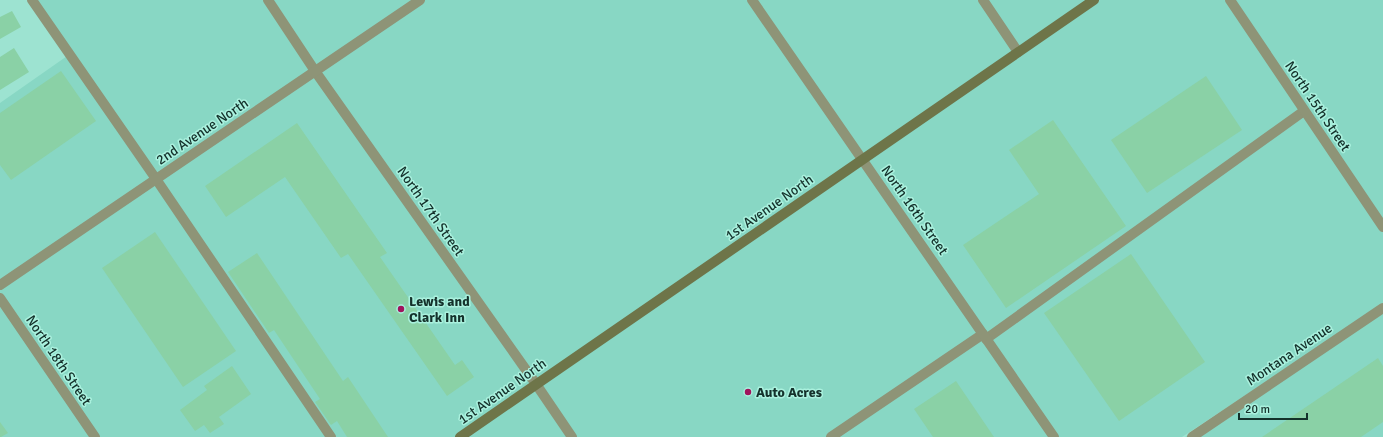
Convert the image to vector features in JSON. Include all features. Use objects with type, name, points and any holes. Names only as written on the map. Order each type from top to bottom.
[{"type":"main road","name":"1st Avenue North","points":[[460,437],[1094,0]]},
{"type":"street","points":[[32,0],[156,179],[331,437]]},
{"type":"street","name":"North 17th Street","points":[[268,0],[315,71],[572,437]]},
{"type":"street","name":"2nd Avenue North","points":[[0,285],[420,0]]},
{"type":"street","name":"North 16th Street","points":[[752,0],[1054,437]]},
{"type":"street","points":[[983,0],[1018,52]]},
{"type":"street","name":"North 15th Street","points":[[1230,0],[1383,227]]},
{"type":"street","points":[[831,437],[985,337],[1304,111]]},
{"type":"street","name":"North 18th Street","points":[[0,298],[95,437]]},
{"type":"street","name":"Montana Avenue","points":[[1192,437],[1383,308]]},
{"type":"shaded area","points":[[32,0],[1383,0],[1383,304],[1182,437],[0,437],[0,103],[70,54]]},
{"type":"shaded area","points":[[1383,305],[1383,437],[1185,437]]},
{"type":"building","points":[[12,11],[21,27],[0,39],[0,17]]},
{"type":"building","points":[[14,48],[29,72],[0,90],[0,57]]},
{"type":"building","points":[[61,71],[96,121],[11,180],[0,165],[0,113]]},
{"type":"building","points":[[1206,76],[1242,130],[1147,193],[1111,140]]},
{"type":"building","points":[[1053,120],[1126,226],[1006,308],[963,245],[1039,194],[1009,150]]},
{"type":"building","name":"Lewis and Clark Inn","points":[[297,123],[387,253],[380,257],[455,365],[462,360],[474,377],[447,396],[348,254],[341,258],[285,177],[226,217],[205,186]]},
{"type":"building","points":[[155,232],[236,351],[183,387],[102,268]]},
{"type":"building","points":[[257,253],[343,381],[348,377],[388,437],[347,437],[337,421],[331,425],[315,402],[320,399],[274,330],[269,333],[228,272]]},
{"type":"building","points":[[1131,254],[1205,362],[1119,421],[1044,313]]},
{"type":"building","points":[[1378,358],[1383,366],[1383,422],[1361,437],[1262,437]]},
{"type":"building","points":[[232,366],[251,394],[219,417],[224,424],[210,433],[204,425],[195,431],[180,410],[207,390],[204,386]]},
{"type":"building","points":[[956,381],[994,437],[933,437],[914,409]]},
{"type":"building","points":[[0,422],[8,433],[1,437],[0,437]]},
{"type":"place","name":"Lewis and Clark Inn","points":[[401,309]]},
{"type":"place","name":"Auto Acres","points":[[748,392]]}]
